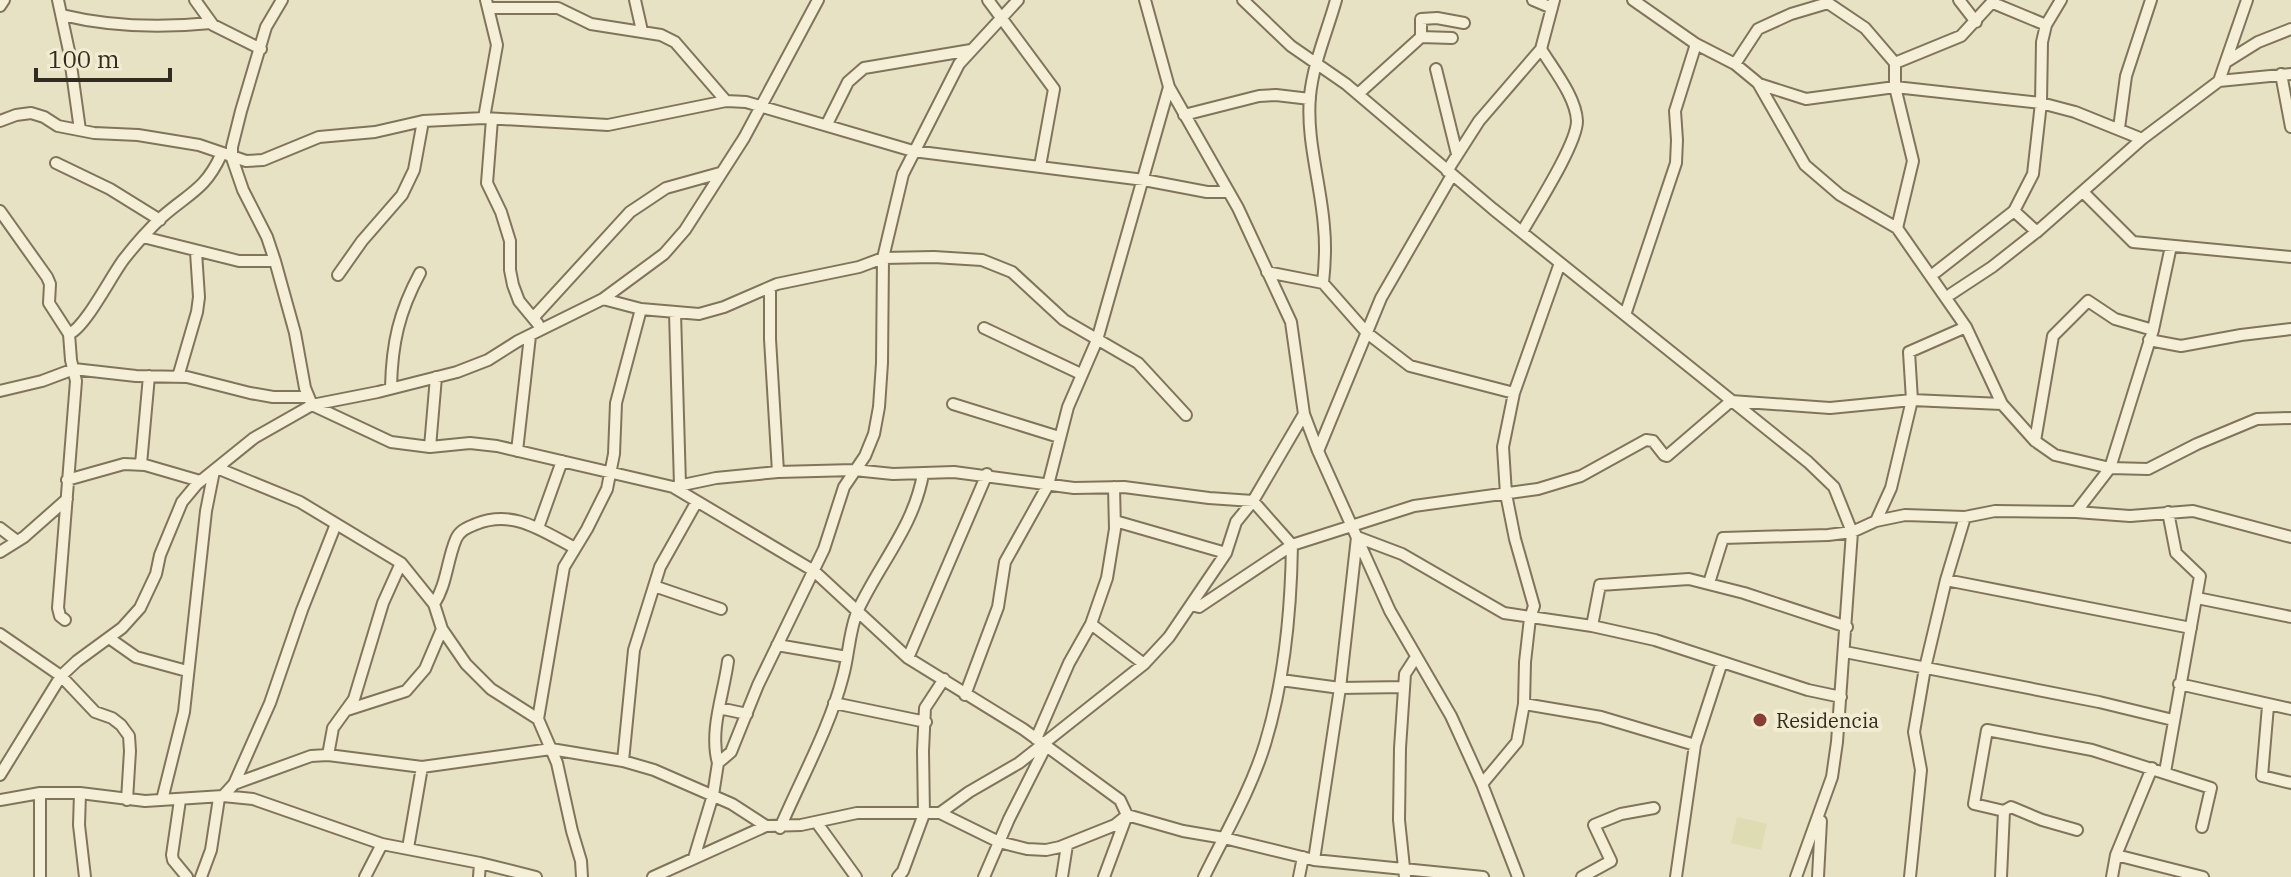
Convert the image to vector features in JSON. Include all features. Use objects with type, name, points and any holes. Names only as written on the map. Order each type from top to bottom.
[{"type":"street","points":[[0,6],[4,0]]},
{"type":"street","points":[[58,0],[80,130]]},
{"type":"street","points":[[195,0],[211,23],[261,49]]},
{"type":"street","points":[[69,334],[77,331],[85,321],[107,284],[143,237],[204,185],[226,156],[266,27],[282,0]]},
{"type":"street","points":[[635,0],[642,31]]},
{"type":"street","points":[[0,391],[74,369],[201,379],[261,395],[310,401],[436,377],[488,360],[603,299],[648,269],[664,254],[685,230],[744,138],[818,0]]},
{"type":"street","points":[[988,0],[1054,89],[1040,166]]},
{"type":"street","points":[[718,763],[731,752],[777,645],[814,571],[833,525],[844,487],[869,446],[879,407],[884,314],[883,258],[903,174],[947,85],[971,50],[1018,0]]},
{"type":"street","points":[[1145,0],[1169,87],[1228,192],[1291,322],[1304,414],[1318,451],[1390,611],[1451,716],[1482,784],[1518,877]]},
{"type":"street","points":[[1243,0],[1291,46],[1358,94],[1522,232],[1808,462],[1834,487],[1852,532],[1841,697],[1832,777],[1796,877]]},
{"type":"street","points":[[1323,283],[1326,254],[1324,224],[1313,156],[1310,99],[1316,64],[1336,0]]},
{"type":"street","points":[[1318,451],[1381,298],[1450,173],[1457,154],[1479,121],[1541,49],[1553,4],[1533,0]]},
{"type":"street","points":[[1959,0],[1976,22]]},
{"type":"street","points":[[1936,272],[2014,211],[2033,174],[2041,103],[2042,42],[2046,25],[2061,0]]},
{"type":"street","points":[[2119,128],[2126,76],[2151,0]]},
{"type":"street","points":[[2219,81],[2247,0]]},
{"type":"street","points":[[1635,1],[1696,44],[1735,64],[1758,83],[1805,165],[1840,195],[1897,228],[1966,327],[2002,404],[2035,441],[2055,455],[2110,468],[2148,469],[2179,452],[2257,419],[2291,418]]},
{"type":"street","points":[[1735,64],[1758,29],[1828,1],[1865,28],[1895,63],[1895,87],[1913,161],[1897,228]]},
{"type":"street","points":[[1895,63],[1961,36],[1994,1],[2046,25]]},
{"type":"street","points":[[543,330],[519,301],[513,285],[510,241],[487,183],[488,118],[497,45],[487,4],[559,4],[591,24],[661,35],[675,42],[726,101]]},
{"type":"street","points":[[62,15],[123,25],[211,23]]},
{"type":"street","points":[[1421,37],[1421,19],[1437,18],[1464,23]]},
{"type":"street","points":[[2226,62],[2258,42],[2291,29]]},
{"type":"street","points":[[1358,94],[1421,37],[1452,38]]},
{"type":"street","points":[[1625,315],[1676,163],[1675,111],[1696,44]]},
{"type":"street","points":[[1522,232],[1572,141],[1577,122],[1572,102],[1541,49]]},
{"type":"street","points":[[827,124],[848,82],[864,68],[971,50]]},
{"type":"street","points":[[1436,69],[1457,154]]},
{"type":"street","points":[[1951,294],[2037,232],[2142,139],[2219,81],[2286,74],[2291,127]]},
{"type":"street","points":[[1758,83],[1806,99],[1895,87],[2041,103],[2119,128],[2142,139]]},
{"type":"street","points":[[965,695],[995,617],[1005,562],[1048,485],[1059,437],[1081,374],[1097,340],[1169,87]]},
{"type":"street","points":[[1184,115],[1259,96],[1310,99]]},
{"type":"street","points":[[0,121],[31,113],[58,126],[199,145],[246,161],[263,160],[319,137],[375,132],[423,121],[488,118],[608,125],[726,101],[760,105],[913,151],[1144,180],[1207,192],[1228,192]]},
{"type":"street","points":[[338,275],[362,241],[402,195],[414,170],[423,121]]},
{"type":"street","points":[[226,156],[267,237],[295,333],[310,401]]},
{"type":"street","points":[[56,163],[110,189],[160,220]]},
{"type":"street","points":[[533,318],[630,212],[666,188],[720,173]]},
{"type":"street","points":[[2084,193],[2133,242],[2291,257]]},
{"type":"street","points":[[0,211],[5,232],[47,277],[50,284],[49,303],[69,334],[76,381],[58,608],[65,620]]},
{"type":"street","points":[[2014,211],[2037,232]]},
{"type":"street","points":[[143,237],[239,261],[275,261]]},
{"type":"street","points":[[2076,512],[2110,468],[2151,335],[2171,246]]},
{"type":"street","points":[[178,377],[199,297],[196,252]]},
{"type":"street","points":[[603,299],[641,309],[699,314],[713,312],[792,280],[859,267],[883,258],[965,257],[1004,267],[1064,320],[1138,363],[1186,415]]},
{"type":"street","points":[[1482,784],[1517,742],[1524,704],[1533,593],[1515,539],[1506,494],[1503,447],[1514,393],[1560,263]]},
{"type":"street","points":[[1267,272],[1323,283],[1367,333],[1410,366],[1514,393]]},
{"type":"street","points":[[391,387],[392,349],[398,324],[420,273]]},
{"type":"street","points":[[770,287],[778,472]]},
{"type":"street","points":[[2035,441],[2053,336],[2088,301],[2115,319],[2181,346],[2291,329]]},
{"type":"street","points":[[582,877],[581,861],[557,763],[538,719],[564,567],[599,507],[611,471],[616,403],[641,309]]},
{"type":"street","points":[[675,313],[676,486],[696,503],[814,571],[908,658],[944,679],[1120,800],[1127,815],[1104,877]]},
{"type":"street","points":[[1876,521],[1891,488],[1912,400],[1909,352],[1966,327]]},
{"type":"street","points":[[984,328],[1081,374]]},
{"type":"street","points":[[517,451],[530,336]]},
{"type":"street","points":[[141,464],[149,376]]},
{"type":"street","points":[[430,447],[436,377]]},
{"type":"street","points":[[1191,605],[1199,607],[1292,545],[1355,532],[1414,506],[1538,489],[1581,476],[1646,440],[1653,441],[1664,455],[1671,454],[1731,401],[1830,408],[1912,400],[2002,404]]},
{"type":"street","points":[[310,401],[391,442],[430,447],[470,443],[676,486],[716,478],[778,472],[954,472],[1074,488],[1114,487],[1253,501],[1292,545],[1292,600],[1281,680],[1265,746],[1204,877]]},
{"type":"street","points":[[0,775],[61,676],[122,628],[140,608],[182,502],[200,481],[254,438],[310,401]]},
{"type":"street","points":[[953,404],[1059,437]]},
{"type":"street","points":[[940,813],[1019,763],[1144,664],[1169,637],[1226,553],[1236,522],[1253,501],[1304,414]]},
{"type":"street","points":[[538,528],[562,461]]},
{"type":"street","points":[[67,480],[124,464],[141,464],[200,481]]},
{"type":"street","points":[[216,469],[300,502],[401,563],[434,604],[442,629],[466,664],[491,689],[538,719]]},
{"type":"street","points":[[162,800],[184,712],[206,511],[216,469]]},
{"type":"street","points":[[780,828],[834,703],[857,612],[911,518],[923,474]]},
{"type":"street","points":[[908,658],[987,474]]},
{"type":"street","points":[[984,877],[1041,744],[1069,663],[1091,624],[1107,578],[1115,521],[1114,487]]},
{"type":"street","points":[[0,552],[67,499]]},
{"type":"street","points":[[623,761],[634,650],[660,567],[696,503]]},
{"type":"street","points":[[1709,583],[1723,538],[1852,532],[1876,521],[1905,515],[1965,517],[1995,511],[2130,516],[2193,511],[2291,537]]},
{"type":"street","points":[[2165,772],[2200,576],[2176,553],[2168,512]]},
{"type":"street","points":[[1910,877],[1921,770],[1914,732],[1925,668],[1965,517]]},
{"type":"street","points":[[434,604],[440,595],[456,539],[464,529],[496,518],[538,528],[575,548]]},
{"type":"street","points":[[1115,521],[1226,553]]},
{"type":"street","points":[[201,877],[211,850],[221,797],[234,784],[265,716],[336,524]]},
{"type":"street","points":[[0,528],[17,541]]},
{"type":"street","points":[[1355,532],[1402,554],[1504,613],[1592,626],[1655,640],[1808,690],[1841,697]]},
{"type":"street","points":[[1299,877],[1308,859],[1340,688],[1355,532]]},
{"type":"street","points":[[328,755],[333,728],[354,699],[389,586],[401,563]]},
{"type":"street","points":[[1592,626],[1600,585],[1689,579],[1847,627]]},
{"type":"street","points":[[1946,580],[2191,628]]},
{"type":"street","points":[[654,586],[721,609]]},
{"type":"street","points":[[2197,598],[2291,617]]},
{"type":"street","points":[[1091,624],[1144,664]]},
{"type":"street","points":[[347,710],[406,691],[425,669],[442,629]]},
{"type":"street","points":[[0,634],[61,676],[95,712],[112,718],[129,736],[127,800]]},
{"type":"street","points":[[109,638],[136,657],[187,671]]},
{"type":"street","points":[[777,645],[847,657]]},
{"type":"street","points":[[1845,652],[2099,702],[2173,720]]},
{"type":"street","points":[[1404,873],[1399,774],[1405,674],[1416,657]]},
{"type":"street","points":[[694,858],[713,795],[718,763],[715,747],[719,708],[728,661]]},
{"type":"street","points":[[1676,877],[1695,745],[1722,662]]},
{"type":"street","points":[[898,877],[924,814],[925,708],[944,679]]},
{"type":"street","points":[[1281,680],[1340,688],[1404,687]]},
{"type":"street","points":[[2179,684],[2291,709]]},
{"type":"street","points":[[834,703],[926,722]]},
{"type":"street","points":[[1524,704],[1601,717],[1695,745]]},
{"type":"street","points":[[2268,706],[2262,776],[2291,783]]},
{"type":"street","points":[[719,708],[747,714]]},
{"type":"street","points":[[2077,830],[2042,820],[2019,809],[2011,807],[2004,811],[1974,804],[1987,730],[2092,750],[2211,788],[2202,827]]},
{"type":"street","points":[[234,784],[297,760],[328,755],[422,767],[551,749],[623,761],[674,777],[755,817],[766,826],[780,828],[857,813],[940,813],[999,842],[1046,850],[1067,845],[1115,825],[1127,815]]},
{"type":"street","points":[[408,848],[422,767]]},
{"type":"street","points":[[2112,877],[2116,855],[2152,768]]},
{"type":"street","points":[[40,793],[40,877]]},
{"type":"street","points":[[0,800],[40,793],[80,793],[127,800],[253,799],[382,844],[536,877]]},
{"type":"street","points":[[80,793],[79,825],[85,877]]},
{"type":"street","points":[[180,800],[172,855],[183,876]]},
{"type":"street","points":[[1582,877],[1611,861],[1594,825],[1621,814],[1654,808]]},
{"type":"street","points":[[1818,877],[1822,811]]},
{"type":"street","points":[[2001,877],[2004,811]]},
{"type":"street","points":[[1127,815],[1308,859],[1404,873],[1483,877]]},
{"type":"street","points":[[817,823],[856,877]]},
{"type":"street","points":[[653,877],[766,826]]},
{"type":"street","points":[[365,877],[382,844]]},
{"type":"street","points":[[1062,877],[1067,845]]},
{"type":"street","points":[[2116,855],[2203,877]]},
{"type":"street","points":[[479,877],[480,863]]},
{"type":"green space","points":[[1737,817],[1767,824],[1761,850],[1731,843]]},
{"type":"place","name":"Residencia","points":[[1760,720]]}]
